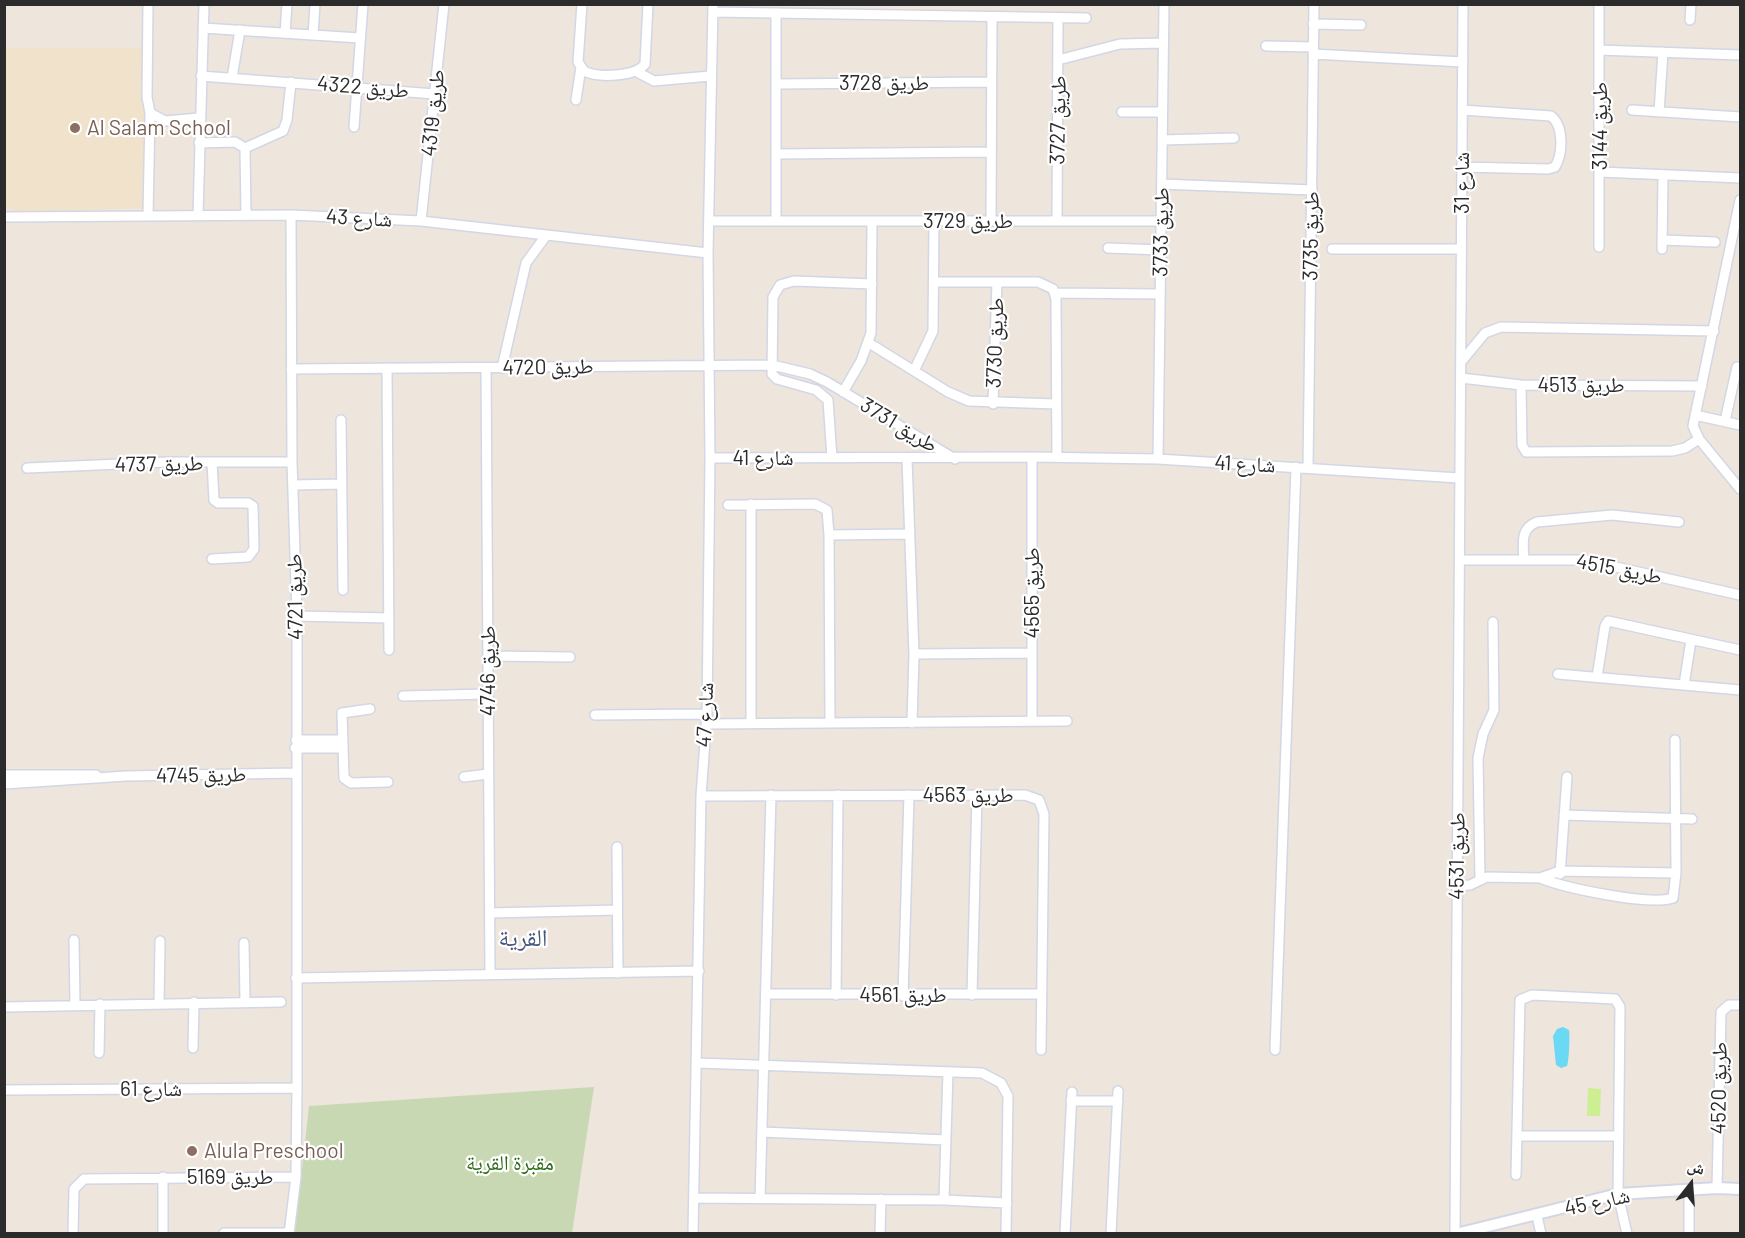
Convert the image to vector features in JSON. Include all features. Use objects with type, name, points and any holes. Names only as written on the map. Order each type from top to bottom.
[{"type":"street","points":[[148,4],[147,97],[150,113],[148,216]]},
{"type":"street","points":[[198,215],[204,4]]},
{"type":"street","points":[[285,33],[287,4]]},
{"type":"street","points":[[313,35],[315,4]]},
{"type":"street","points":[[354,128],[363,4]]},
{"type":"street","name":"طريق 4319","points":[[421,221],[444,4]]},
{"type":"street","points":[[576,100],[580,67],[578,57],[582,4]]},
{"type":"street","points":[[637,72],[647,59],[648,4]]},
{"type":"street","points":[[888,15],[889,4]]},
{"type":"street","name":"طريق 3733","points":[[1158,459],[1164,4]]},
{"type":"street","name":"طريق 3735","points":[[1308,468],[1314,4]]},
{"type":"street","name":"شارع 31","points":[[1459,478],[1463,4]]},
{"type":"street","name":"طريق 3144","points":[[1599,4],[1599,247]]},
{"type":"street","points":[[1690,20],[1691,4]]},
{"type":"street","points":[[710,458],[708,253],[713,8],[776,13],[1086,18]]},
{"type":"street","points":[[776,13],[776,221]]},
{"type":"street","points":[[991,221],[992,17]]},
{"type":"street","name":"طريق 3727","points":[[1058,19],[1058,221]]},
{"type":"street","points":[[1313,24],[1361,25]]},
{"type":"street","points":[[203,28],[360,38]]},
{"type":"street","points":[[232,78],[240,30]]},
{"type":"street","points":[[1058,60],[1120,44],[1163,43]]},
{"type":"street","points":[[1266,46],[1463,62]]},
{"type":"street","points":[[1599,50],[1740,55]]},
{"type":"street","points":[[1659,112],[1663,52]]},
{"type":"street","points":[[580,67],[589,74],[637,72],[654,81],[710,76]]},
{"type":"street","name":"طريق 4322","points":[[201,76],[357,86],[435,94]]},
{"type":"street","name":"طريق 4322","points":[[245,148],[283,131],[287,120],[291,82]]},
{"type":"street","name":"طريق 3728","points":[[776,84],[991,82]]},
{"type":"street","points":[[1462,110],[1551,116],[1559,126],[1560,148],[1558,162],[1555,167],[1548,169],[1462,167]]},
{"type":"street","points":[[1632,110],[1740,117]]},
{"type":"street","points":[[1122,112],[1162,112]]},
{"type":"street","points":[[150,113],[165,121],[199,118]]},
{"type":"street","points":[[1162,140],[1234,138]]},
{"type":"street","points":[[199,143],[235,142],[245,148],[246,215]]},
{"type":"street","points":[[776,154],[991,152]]},
{"type":"street","points":[[1599,172],[1740,178]]},
{"type":"street","points":[[1663,175],[1662,244],[1715,242]]},
{"type":"street","points":[[1161,184],[1312,190]]},
{"type":"street","points":[[1740,200],[1740,214],[1695,414],[1694,430],[1740,489]]},
{"type":"street","name":"شارع 43","points":[[6,218],[291,215],[421,221],[545,237],[708,253]]},
{"type":"street","name":"طريق 4721","points":[[291,215],[292,462],[297,616],[296,978]]},
{"type":"street","name":"طريق 3729","points":[[709,221],[1161,221]]},
{"type":"street","name":"طريق 3731","points":[[843,392],[869,343],[872,323],[872,221]]},
{"type":"street","points":[[914,371],[933,331],[936,282],[934,221]]},
{"type":"street","points":[[502,368],[526,263],[545,237]]},
{"type":"street","points":[[1108,248],[1161,249]]},
{"type":"street","points":[[1332,249],[1461,249]]},
{"type":"street","points":[[832,458],[828,400],[816,390],[777,379],[772,374],[773,297],[780,285],[794,281],[872,284]]},
{"type":"street","name":"طريق 3730","points":[[936,282],[1044,282],[1055,293]]},
{"type":"street","name":"طريق 3730","points":[[993,404],[997,282]]},
{"type":"street","points":[[1057,456],[1055,293],[1160,294]]},
{"type":"street","points":[[1461,362],[1485,333],[1501,327],[1714,331]]},
{"type":"street","name":"طريق 3730","points":[[869,343],[958,398],[993,404],[1056,404]]},
{"type":"street","name":"طريق 4720","points":[[291,369],[710,364]]},
{"type":"street","name":"طريق 3731","points":[[710,364],[772,365],[810,374],[955,459]]},
{"type":"street","points":[[1725,422],[1737,367]]},
{"type":"street","points":[[387,368],[389,650]]},
{"type":"street","name":"طريق 4746","points":[[486,368],[490,974]]},
{"type":"street","name":"طريق 4513","points":[[1461,378],[1521,385],[1702,386]]},
{"type":"street","points":[[1521,385],[1522,445],[1526,452],[1672,451],[1685,448],[1699,439]]},
{"type":"street","points":[[1695,414],[1740,425]]},
{"type":"street","points":[[341,420],[343,590]]},
{"type":"street","name":"شارع 41","points":[[710,458],[1032,461],[1057,456],[1158,459],[1459,478]]},
{"type":"street","name":"شارع 47","points":[[693,1233],[710,458]]},
{"type":"street","points":[[907,459],[914,654],[912,723]]},
{"type":"street","name":"طريق 4565","points":[[1032,461],[1032,721]]},
{"type":"street","points":[[212,462],[214,500],[218,503],[248,503],[253,506],[254,549],[248,557],[213,559]]},
{"type":"street","name":"طريق 4737","points":[[27,468],[212,462],[292,462]]},
{"type":"street","points":[[1275,1050],[1296,467]]},
{"type":"street","name":"طريق 4531","points":[[1456,1233],[1459,478]]},
{"type":"street","points":[[293,485],[341,484]]},
{"type":"street","points":[[751,504],[752,723]]},
{"type":"street","points":[[728,505],[823,506],[828,515],[830,723]]},
{"type":"street","points":[[1524,560],[1524,533],[1528,527],[1537,522],[1612,515],[1679,522]]},
{"type":"street","points":[[829,535],[908,534]]},
{"type":"street","name":"طريق 4515","points":[[1460,560],[1594,561],[1740,595]]},
{"type":"street","points":[[297,616],[389,618]]},
{"type":"street","points":[[1597,677],[1605,626],[1608,621],[1740,650]]},
{"type":"street","points":[[1480,879],[1478,758],[1483,734],[1494,710],[1493,622]]},
{"type":"street","points":[[1684,685],[1691,640]]},
{"type":"street","points":[[914,654],[1032,653]]},
{"type":"street","points":[[488,656],[570,657]]},
{"type":"street","points":[[1558,674],[1740,690]]},
{"type":"street","points":[[403,696],[488,694]]},
{"type":"street","points":[[370,710],[344,712],[342,744],[345,781],[388,782]]},
{"type":"street","points":[[596,715],[752,723],[1067,721]]},
{"type":"street","points":[[1540,878],[1559,886],[1599,894],[1671,900],[1675,896],[1675,740]]},
{"type":"street","points":[[295,744],[342,744]]},
{"type":"street","name":"طريق 4745","points":[[4,775],[82,773],[107,777]]},
{"type":"street","name":"طريق 4745","points":[[4,784],[107,777],[295,773]]},
{"type":"street","points":[[464,777],[488,774]]},
{"type":"street","points":[[1559,886],[1567,777]]},
{"type":"street","name":"طريق 4563","points":[[701,795],[1033,796],[1043,806],[1041,1050]]},
{"type":"street","points":[[760,1199],[771,795]]},
{"type":"street","points":[[836,995],[838,795]]},
{"type":"street","points":[[903,996],[909,795]]},
{"type":"street","points":[[972,995],[977,795]]},
{"type":"street","points":[[1564,814],[1692,819]]},
{"type":"street","points":[[616,847],[618,973]]},
{"type":"street","points":[[1457,886],[1473,884],[1480,879],[1540,878],[1560,871],[1676,873]]},
{"type":"street","points":[[490,913],[617,910]]},
{"type":"street","points":[[75,940],[75,1005]]},
{"type":"street","points":[[159,940],[159,1003]]},
{"type":"street","points":[[244,943],[245,1001]]},
{"type":"street","points":[[224,1233],[289,1233],[296,1178],[296,978],[699,971]]},
{"type":"street","name":"طريق 4561","points":[[766,994],[903,996],[1040,994]]},
{"type":"street","points":[[1516,1175],[1518,1005],[1523,997],[1532,995],[1618,1001],[1618,1194],[1627,1233]]},
{"type":"street","points":[[193,1048],[194,1002]]},
{"type":"street","points":[[4,1007],[281,1002]]},
{"type":"street","points":[[99,1053],[100,1004]]},
{"type":"street","name":"طريق 4520","points":[[1717,1188],[1721,1012],[1729,1005],[1740,1005]]},
{"type":"street","points":[[698,1064],[989,1074],[1005,1089],[1008,1103],[1006,1233]]},
{"type":"street","points":[[944,1200],[948,1072]]},
{"type":"street","name":"شارع 61","points":[[4,1090],[297,1088]]},
{"type":"street","points":[[1111,1233],[1118,1091]]},
{"type":"street","points":[[1065,1233],[1072,1096],[1118,1101]]},
{"type":"street","points":[[762,1132],[946,1140]]},
{"type":"street","points":[[1517,1136],[1617,1136]]},
{"type":"street","name":"طريق 5169","points":[[163,1233],[164,1177]]},
{"type":"street","name":"طريق 5169","points":[[73,1233],[74,1189],[78,1183],[92,1179],[296,1178]]},
{"type":"street","points":[[1689,1189],[1689,1233]]},
{"type":"street","name":"شارع 45","points":[[1456,1233],[1537,1216],[1618,1194],[1689,1189],[1740,1189]]},
{"type":"street","points":[[694,1198],[944,1200],[1007,1203]]},
{"type":"street","points":[[880,1233],[881,1199]]},
{"type":"street","points":[[1537,1216],[1541,1233]]},
{"type":"shaded area","name":"Al Salam School","points":[[4,48],[145,48],[145,208],[19,212],[5,207]]},
{"type":"green space","name":"مقبرة القرية","points":[[594,1087],[572,1233],[295,1233],[309,1106]]},
{"type":"green space","points":[[1588,1088],[1601,1089],[1600,1116],[1587,1116]]},
{"type":"water","points":[[1563,1027],[1569,1030],[1569,1048],[1567,1066],[1561,1068],[1556,1065],[1553,1036],[1557,1029]]},
{"type":"place","name":"Al Salam School","points":[[75,128]]},
{"type":"place","name":"Alula Preschool","points":[[192,1151]]},
{"type":"district","name":"القرية","points":[[523,938]]}]
